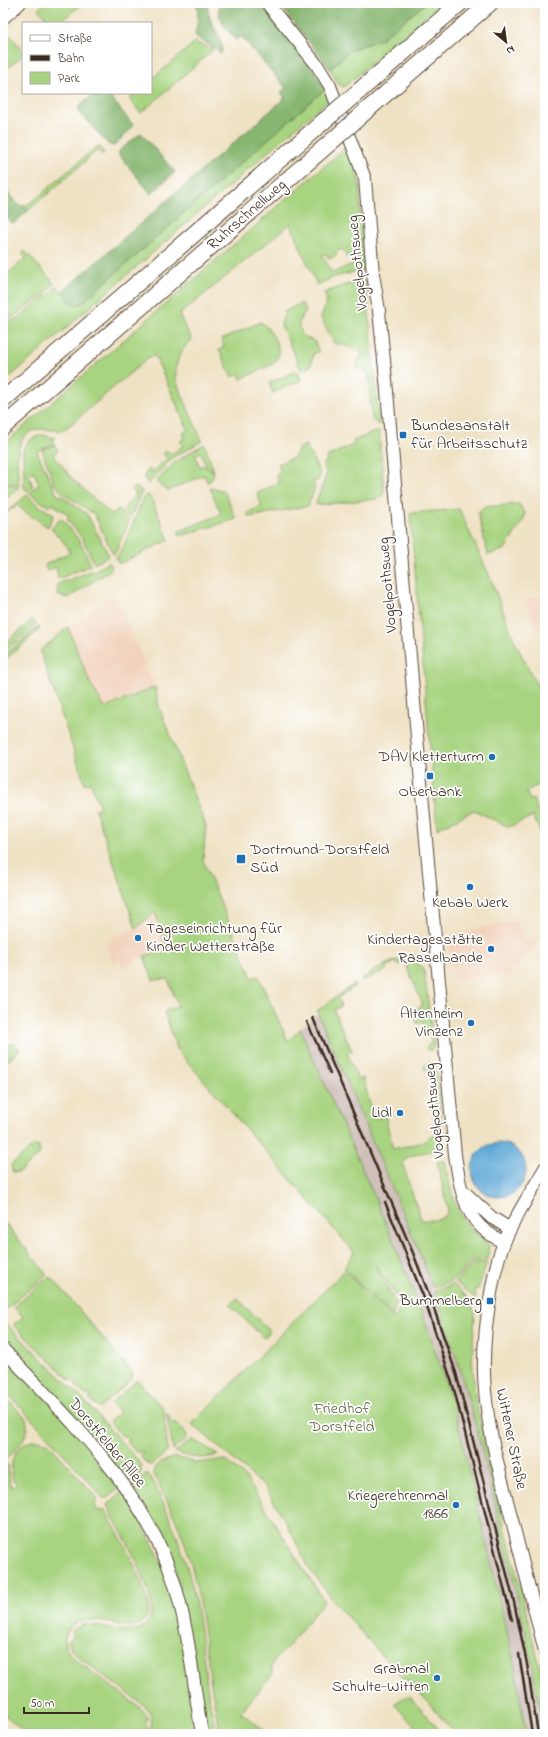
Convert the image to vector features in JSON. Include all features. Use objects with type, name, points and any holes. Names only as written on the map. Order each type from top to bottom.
[{"type":"highway","name":"Ruhrschnellweg","points":[[3,400],[460,3]]},
{"type":"highway","name":"Ruhrschnellweg","points":[[3,427],[490,3]]},
{"type":"street","points":[[3,18],[20,3]]},
{"type":"street","name":"Vogelpothsweg","points":[[267,3],[317,65],[330,86],[365,179],[373,274],[379,311],[385,372],[425,835],[455,1152],[465,1203],[481,1227],[504,1243]]},
{"type":"street","name":"Wittener Straße","points":[[545,1168],[510,1229],[497,1264],[488,1310],[484,1344],[483,1378],[489,1425],[495,1453],[545,1652]]},
{"type":"street","points":[[463,1190],[491,1217],[510,1229]]},
{"type":"street","name":"Dorstfelder Allee","points":[[3,1349],[112,1469],[131,1494],[154,1533],[167,1562],[180,1602],[202,1734]]},
{"type":"shaded area","points":[[545,593],[545,628],[537,631],[525,600]]},
{"type":"shaded area","points":[[115,595],[155,687],[105,708],[90,683],[68,627]]},
{"type":"shaded area","name":"Tageseinrichtung für Kinder Wetterstraße","points":[[155,911],[166,946],[163,951],[144,956],[122,968],[120,961],[113,963],[105,943],[113,940],[112,936],[136,928]]},
{"type":"shaded area","name":"Kindertagesstätte Rasselbande","points":[[516,920],[526,941],[545,933],[510,976],[452,978],[448,938],[455,933]]},
{"type":"shaded area","points":[[318,1013],[419,1251],[466,1388],[484,1453],[519,1606],[534,1679],[543,1734],[526,1734],[513,1657],[464,1446],[454,1407],[425,1318],[379,1207],[300,1029]]},
{"type":"green space","points":[[44,3],[83,3],[60,22],[50,22],[38,9]]},
{"type":"green space","points":[[197,3],[208,3],[209,17],[222,46],[222,52],[220,54],[195,35],[198,19]]},
{"type":"green space","points":[[220,3],[259,3],[312,67],[325,89],[82,303],[76,305],[72,303],[62,292],[285,98],[281,92],[286,88],[241,36],[236,40],[223,23],[219,14]]},
{"type":"green space","points":[[279,3],[426,3],[381,39],[351,50],[330,69]]},
{"type":"green space","points":[[426,3],[441,3],[344,87],[338,84],[330,69],[351,50],[381,39]]},
{"type":"green space","points":[[9,34],[22,50],[22,56],[3,72],[3,39]]},
{"type":"green space","points":[[196,41],[213,50],[141,113],[129,99],[135,94],[152,94],[152,79]]},
{"type":"green space","points":[[325,89],[329,99],[10,377],[3,359],[3,328],[49,294],[57,286],[72,303],[82,303]]},
{"type":"green space","points":[[94,94],[108,94],[134,126],[114,146],[109,145],[79,112],[79,107]]},
{"type":"green space","points":[[141,133],[175,172],[151,194],[119,155],[119,151]]},
{"type":"green space","points":[[96,147],[100,147],[104,153],[101,154],[98,150],[28,211],[24,206],[32,202]]},
{"type":"green space","points":[[345,148],[353,156],[360,185],[360,216],[364,270],[334,277],[317,285],[290,224],[179,315],[192,340],[187,344],[178,359],[176,371],[177,383],[202,441],[172,458],[148,484],[144,477],[148,469],[153,472],[167,458],[163,454],[167,450],[171,454],[183,446],[180,441],[185,438],[183,433],[188,430],[155,356],[149,357],[64,430],[58,431],[42,429],[32,431],[25,436],[18,450],[17,459],[19,485],[3,481],[5,461],[3,459],[3,445]],"holes":[[[343,249],[348,259],[352,257],[355,263],[332,273],[322,255],[326,253],[329,259],[337,255],[336,252]]]},
{"type":"green space","points":[[3,187],[18,205],[24,206],[28,211],[13,224],[3,213]]},
{"type":"green space","points":[[25,251],[54,283],[46,293],[3,324],[3,278],[26,258],[22,253]]},
{"type":"green space","points":[[366,281],[379,424],[372,419],[368,372],[356,368],[362,352],[338,343],[337,345],[334,343],[321,318],[327,300],[324,293],[345,285]]},
{"type":"green space","points":[[302,303],[306,312],[300,320],[300,329],[305,336],[314,341],[319,352],[314,353],[311,366],[301,370],[281,325],[285,311]]},
{"type":"green space","points":[[260,322],[267,327],[274,337],[278,347],[277,359],[273,364],[241,379],[239,374],[232,377],[219,350],[224,347],[221,340]]},
{"type":"green space","points":[[297,371],[301,380],[273,393],[269,383]]},
{"type":"green space","points":[[375,432],[379,432],[384,491],[383,495],[376,499],[317,505],[316,502],[327,473],[323,467],[328,456],[355,444],[353,441]]},
{"type":"green space","points":[[43,435],[55,438],[52,440],[54,444],[37,451],[57,495],[62,496],[87,514],[109,556],[96,563],[94,563],[82,538],[67,519],[69,515],[52,504],[49,507],[29,493],[39,484],[34,472],[28,474],[33,486],[28,491],[24,488],[23,450],[26,444],[31,440]]},
{"type":"green space","points":[[204,444],[214,471],[206,465],[201,452],[195,455],[200,467],[203,465],[214,472],[212,479],[208,483],[204,475],[168,491],[156,482],[175,462]]},
{"type":"green space","points":[[54,445],[58,450],[53,454],[73,480],[112,515],[118,509],[129,521],[115,554],[113,554],[94,514],[64,494],[55,485],[42,450]]},
{"type":"green space","points":[[306,445],[320,474],[318,481],[313,481],[315,487],[308,506],[249,517],[247,513],[262,506],[257,493],[279,483],[276,474],[281,472],[278,464],[295,457],[298,449]]},
{"type":"green space","points":[[3,483],[19,487],[3,502]]},
{"type":"green space","points":[[136,487],[142,491],[130,518],[123,510],[136,494],[132,490]]},
{"type":"green space","points":[[210,488],[222,490],[225,493],[236,519],[180,536],[178,532],[221,514]]},
{"type":"green space","points":[[146,494],[151,498],[169,540],[119,564],[116,558],[122,550]]},
{"type":"green space","points":[[27,495],[42,508],[54,514],[48,527],[17,505],[3,515]]},
{"type":"green space","points":[[519,504],[525,513],[524,519],[505,549],[488,555],[478,513],[483,507]]},
{"type":"green space","points":[[459,509],[490,577],[514,640],[545,701],[545,782],[526,791],[530,800],[533,799],[545,827],[545,843],[533,816],[509,827],[474,810],[437,829],[410,513]]},
{"type":"green space","points":[[61,518],[79,540],[91,565],[58,579],[56,567],[47,571],[45,565],[70,552],[63,541],[51,529]]},
{"type":"green space","points":[[109,562],[112,569],[68,598],[57,595],[58,584],[94,571]]},
{"type":"green space","points":[[32,620],[36,624],[3,653],[3,645]]},
{"type":"green space","points":[[38,626],[40,629],[3,662],[3,657]]},
{"type":"green space","name":"Friedhof Dorstfeld","points":[[68,627],[90,683],[105,708],[155,687],[159,707],[206,826],[203,860],[252,978],[258,976],[288,1041],[300,1029],[383,1216],[424,1318],[454,1407],[513,1657],[526,1734],[455,1734],[421,1694],[399,1674],[335,1603],[310,1570],[287,1524],[265,1487],[192,1424],[344,1271],[392,1317],[396,1318],[401,1304],[407,1302],[405,1298],[399,1300],[375,1265],[396,1304],[393,1316],[344,1269],[354,1252],[178,1051],[164,1012],[178,1006],[168,979],[153,980],[144,956],[163,951],[166,946],[155,912],[136,928],[95,809],[100,807],[91,783],[85,784],[40,651]]},
{"type":"green space","points":[[406,958],[416,962],[424,971],[434,1047],[431,1050],[427,1050],[427,1046],[432,1043],[423,1022],[418,1024],[414,1016],[419,1014],[417,1008],[423,1005],[405,962],[398,965],[396,962],[385,967],[387,970],[361,981],[360,980],[388,963]]},
{"type":"green space","points":[[354,984],[355,986],[338,998],[341,1006],[334,1010],[352,1051],[347,1053],[358,1080],[363,1078],[374,1119],[385,1116],[393,1149],[424,1142],[430,1136],[438,1134],[431,1102],[436,1100],[430,1070],[424,1069],[424,1066],[429,1062],[436,1064],[443,1148],[410,1156],[405,1160],[403,1165],[421,1220],[438,1219],[447,1213],[448,1209],[437,1162],[445,1161],[452,1195],[463,1219],[473,1231],[489,1245],[488,1259],[472,1261],[454,1280],[433,1288],[419,1251],[317,1011]]},
{"type":"green space","points":[[3,1043],[6,1045],[14,1043],[20,1049],[9,1060],[3,1055]]},
{"type":"green space","points":[[34,1146],[39,1147],[40,1154],[19,1172],[13,1172],[11,1167],[12,1164]]},
{"type":"green space","points":[[3,1221],[46,1273],[45,1276],[3,1312]]},
{"type":"green space","points":[[487,1262],[478,1289],[475,1289],[476,1299],[455,1282],[473,1263]]},
{"type":"green space","points":[[47,1278],[52,1278],[133,1373],[132,1379],[100,1408],[89,1399],[91,1397],[90,1395],[85,1395],[75,1385],[76,1384],[73,1379],[71,1381],[13,1325],[23,1317],[14,1307]]},
{"type":"green space","points":[[453,1284],[467,1297],[475,1313],[472,1357],[475,1397],[485,1446],[545,1688],[545,1734],[543,1734],[532,1665],[522,1619],[483,1452],[456,1355],[434,1291]]},
{"type":"green space","points":[[237,1298],[270,1331],[264,1338],[230,1305]]},
{"type":"green space","points":[[3,1321],[83,1399],[141,1464],[141,1473],[107,1498],[102,1498],[94,1487],[3,1388],[3,1355],[92,1438],[3,1341]]},
{"type":"green space","points":[[137,1380],[163,1408],[168,1450],[151,1465],[147,1464],[140,1456],[143,1454],[142,1452],[136,1452],[127,1442],[129,1440],[126,1435],[123,1437],[109,1422],[119,1413],[111,1403]]},
{"type":"green space","points":[[3,1394],[26,1419],[27,1426],[21,1443],[3,1463]]},
{"type":"green space","points":[[166,1412],[171,1418],[169,1420],[172,1424],[175,1422],[187,1434],[186,1439],[173,1450]]},
{"type":"green space","points":[[36,1440],[48,1443],[98,1499],[95,1504],[96,1509],[101,1511],[105,1510],[132,1561],[145,1591],[148,1604],[148,1613],[145,1620],[141,1623],[133,1626],[125,1626],[87,1620],[72,1626],[66,1634],[65,1640],[67,1649],[72,1657],[143,1710],[148,1719],[145,1721],[148,1727],[144,1734],[26,1734],[3,1713],[3,1469],[8,1464],[10,1484],[12,1487],[15,1486],[16,1483],[13,1480],[12,1466],[15,1454],[23,1445]]},
{"type":"green space","points":[[191,1440],[194,1440],[218,1455],[196,1458],[175,1452]]},
{"type":"green space","points":[[175,1457],[197,1463],[220,1460],[228,1462],[246,1478],[324,1601],[285,1650],[275,1659],[271,1667],[273,1673],[240,1714],[245,1715],[269,1734],[221,1734],[216,1714],[197,1589],[189,1555],[170,1507],[153,1472],[156,1466]]},
{"type":"green space","points":[[146,1474],[151,1477],[184,1555],[193,1588],[199,1621],[207,1686],[217,1734],[208,1734],[175,1568],[157,1528],[131,1485]]},
{"type":"green space","points":[[124,1490],[161,1560],[176,1609],[197,1734],[148,1734],[152,1723],[145,1706],[71,1650],[69,1640],[74,1636],[72,1631],[81,1625],[87,1624],[115,1630],[132,1630],[146,1624],[151,1612],[149,1594],[142,1574],[107,1505]]},
{"type":"green space","points":[[405,1697],[411,1698],[443,1734],[422,1734],[394,1704]]},
{"type":"water","points":[[494,1143],[504,1143],[514,1147],[522,1155],[526,1165],[526,1175],[522,1185],[514,1193],[504,1197],[494,1197],[484,1193],[476,1185],[472,1175],[472,1165],[476,1155],[484,1147]]},
{"type":"railway","points":[[3,11],[12,3]]},
{"type":"railway","points":[[313,1018],[413,1253],[456,1373],[514,1602],[527,1664],[538,1734]]},
{"type":"railway","points":[[307,1022],[330,1073]]},
{"type":"railway","points":[[385,1202],[424,1298],[454,1389],[512,1620]]},
{"type":"railway","points":[[519,1654],[532,1734]]},
{"type":"place","name":"Bundesanstalt für Arbeitsschutz","points":[[403,435]]},
{"type":"place","name":"DAV Kletterturm","points":[[492,757]]},
{"type":"place","name":"Oberbank","points":[[430,776]]},
{"type":"place","name":"Dortmund-Dorstfeld Süd","points":[[241,859]]},
{"type":"place","name":"Kebab Werk","points":[[470,887]]},
{"type":"place","name":"Tageseinrichtung für Kinder Wetterstraße","points":[[138,938]]},
{"type":"place","name":"Kindertagesstätte Rasselbande","points":[[491,949]]},
{"type":"place","name":"Altenheim Vinzenz","points":[[471,1023]]},
{"type":"place","name":"Lidl","points":[[400,1113]]},
{"type":"place","name":"Bummelberg","points":[[490,1301]]},
{"type":"place","name":"Kriegerehrenmal 1866","points":[[456,1505]]},
{"type":"place","name":"Grabmal Schulte-Witten","points":[[437,1678]]}]
